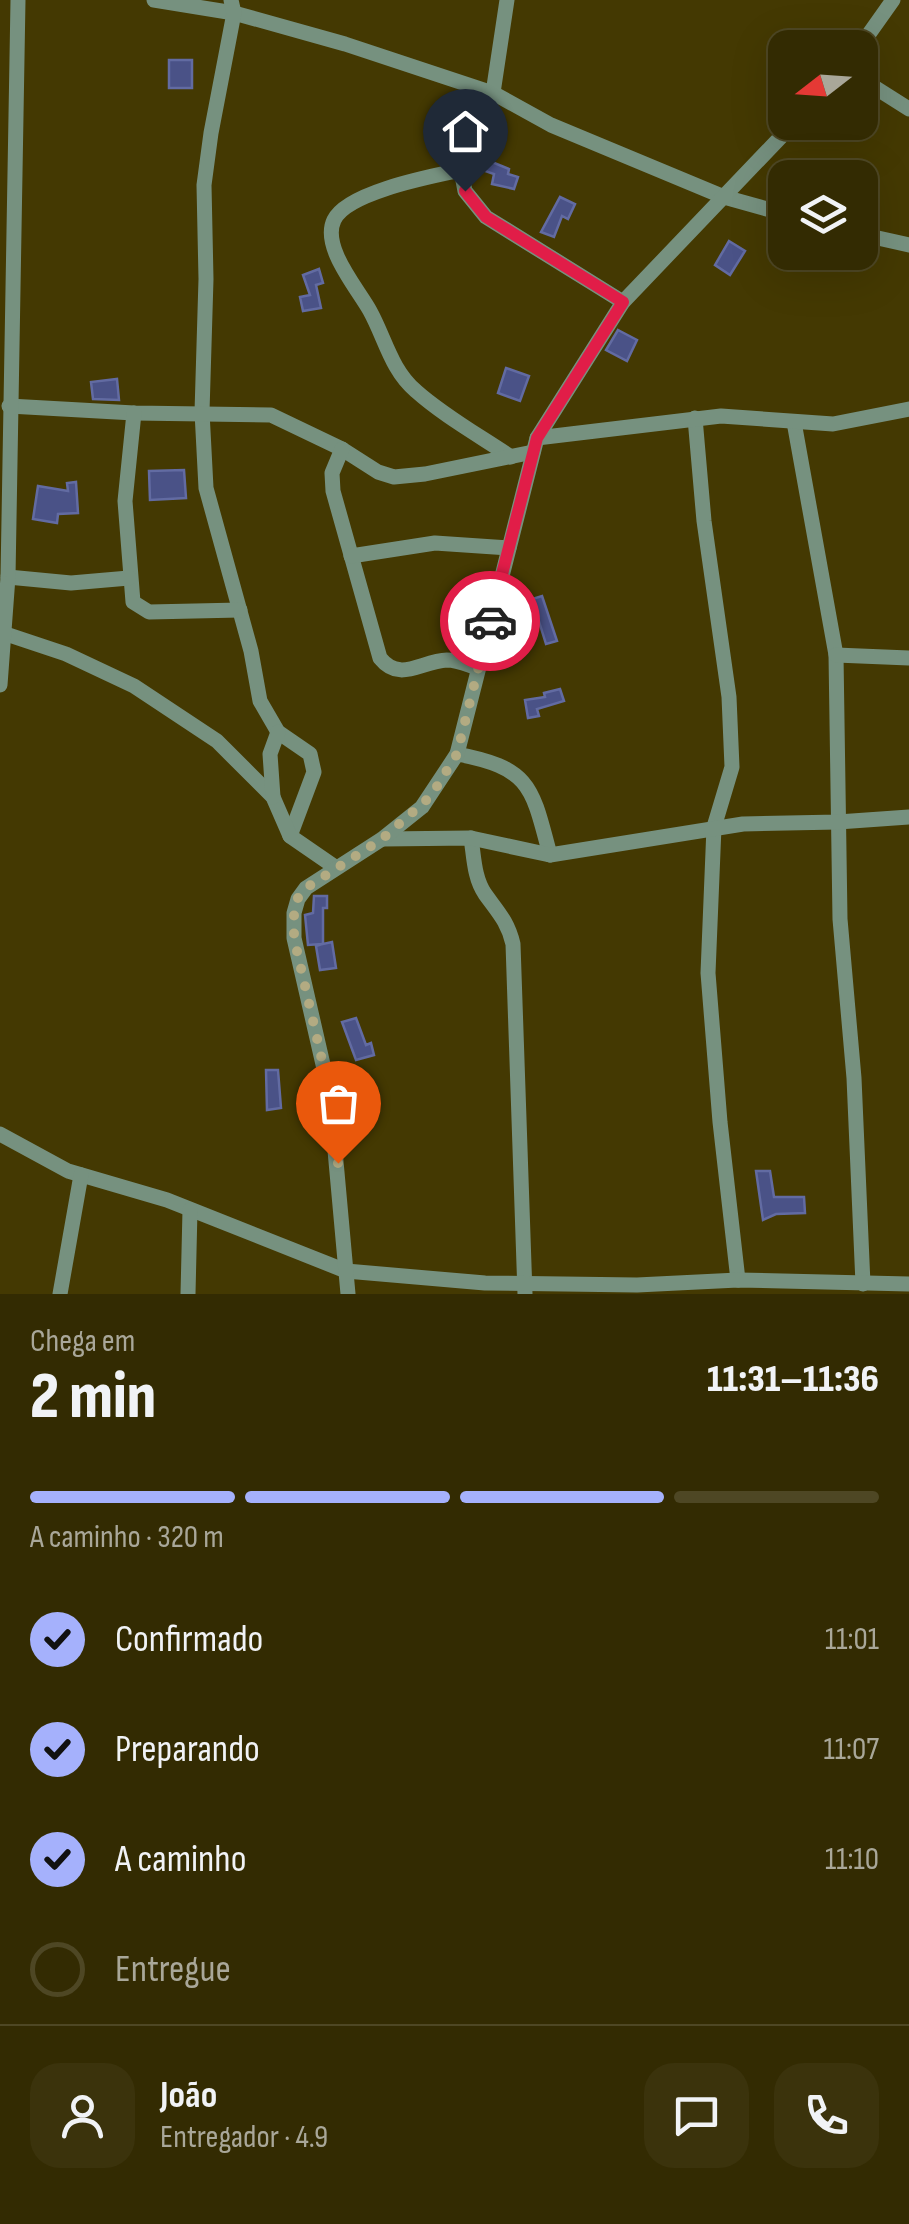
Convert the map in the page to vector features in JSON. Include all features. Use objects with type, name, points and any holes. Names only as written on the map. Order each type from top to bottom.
[{"type":"street","points":[[0,685],[8,577],[4,468],[9,406],[7,196],[18,0]]},
{"type":"street","points":[[154,0],[232,7],[492,93],[552,125],[724,198],[768,210]]},
{"type":"street","points":[[507,0],[492,93],[461,170],[465,191],[486,217],[623,302]]},
{"type":"street","points":[[872,30],[893,0]]},
{"type":"street","points":[[232,7],[204,185],[202,412],[206,488],[260,701],[278,732],[302,747],[314,762],[314,772],[290,836]]},
{"type":"street","points":[[878,89],[909,109]]},
{"type":"street","points":[[348,1294],[330,1095],[294,938],[298,898],[316,879],[382,839],[422,807],[457,754],[535,445],[623,302],[778,140]]},
{"type":"street","points":[[461,170],[404,182],[370,196],[343,210],[333,221],[332,236],[344,270],[369,309],[404,380],[511,457]]},
{"type":"street","points":[[878,238],[909,245]]},
{"type":"street","points":[[9,406],[134,413],[271,414],[394,477],[511,457],[535,445],[695,418],[750,416],[833,424],[909,409]]},
{"type":"street","points":[[134,413],[126,501],[128,578],[133,602],[148,612],[240,610]]},
{"type":"street","points":[[695,418],[704,521],[729,697],[732,766],[714,828],[708,973],[738,1280]]},
{"type":"street","points":[[794,422],[836,655],[840,919],[854,1078],[863,1284]]},
{"type":"street","points":[[342,449],[332,481],[380,658],[398,671],[452,660],[478,668]]},
{"type":"street","points":[[351,556],[435,543],[509,548]]},
{"type":"street","points":[[8,577],[71,583],[128,578]]},
{"type":"street","points":[[3,632],[66,654],[153,697],[233,754],[273,797],[290,836],[335,867]]},
{"type":"street","points":[[836,655],[909,658]]},
{"type":"street","points":[[273,797],[270,754],[278,732]]},
{"type":"street","points":[[457,754],[494,761],[525,783],[536,804],[550,855]]},
{"type":"street","points":[[382,839],[471,838],[550,855],[766,822],[909,817]]},
{"type":"street","points":[[471,838],[476,876],[484,894],[509,925],[514,944],[523,1289]]},
{"type":"street","points":[[0,1134],[44,1160],[81,1175],[190,1210],[346,1271],[523,1289],[738,1280],[795,1288],[909,1284]]},
{"type":"street","points":[[60,1294],[81,1175]]},
{"type":"street","points":[[188,1294],[190,1210]]},
{"type":"building","points":[[169,60],[192,60],[192,88],[169,88]]},
{"type":"building","points":[[487,136],[495,142],[482,158],[518,177],[514,189],[492,184],[494,174],[474,167]]},
{"type":"building","points":[[560,197],[575,204],[568,219],[562,216],[554,237],[541,232]]},
{"type":"building","points":[[729,241],[745,251],[730,275],[715,265]]},
{"type":"building","points":[[319,269],[323,283],[316,285],[321,308],[303,311],[300,297],[310,295],[303,275]]},
{"type":"building","points":[[618,330],[637,340],[627,361],[606,350]]},
{"type":"building","points":[[506,368],[529,376],[520,401],[498,393]]},
{"type":"building","points":[[117,379],[119,400],[93,399],[91,382]]},
{"type":"building","points":[[184,470],[186,498],[150,500],[149,471]]},
{"type":"building","points":[[76,482],[78,513],[58,514],[57,523],[33,519],[38,486],[68,491],[67,483]]},
{"type":"building","points":[[542,596],[557,641],[546,644],[532,599]]},
{"type":"building","points":[[560,689],[564,701],[537,709],[539,716],[528,718],[525,700],[545,697],[544,693]]},
{"type":"building","points":[[314,896],[327,896],[323,944],[332,942],[336,968],[320,970],[316,946],[322,944],[308,945],[305,915],[313,913]]},
{"type":"building","points":[[356,1018],[374,1055],[356,1060],[342,1022]]},
{"type":"building","points":[[266,1070],[278,1070],[281,1108],[267,1110]]},
{"type":"building","points":[[756,1171],[770,1171],[774,1197],[804,1197],[805,1213],[776,1214],[763,1220]]},
{"type":"way so far","points":[[338,1163],[330,1095],[294,938],[298,898],[316,879],[382,839],[431,796],[457,754],[490,621]]},
{"type":"route","points":[[465,191],[486,217],[623,302],[537,438],[490,621]]}]
